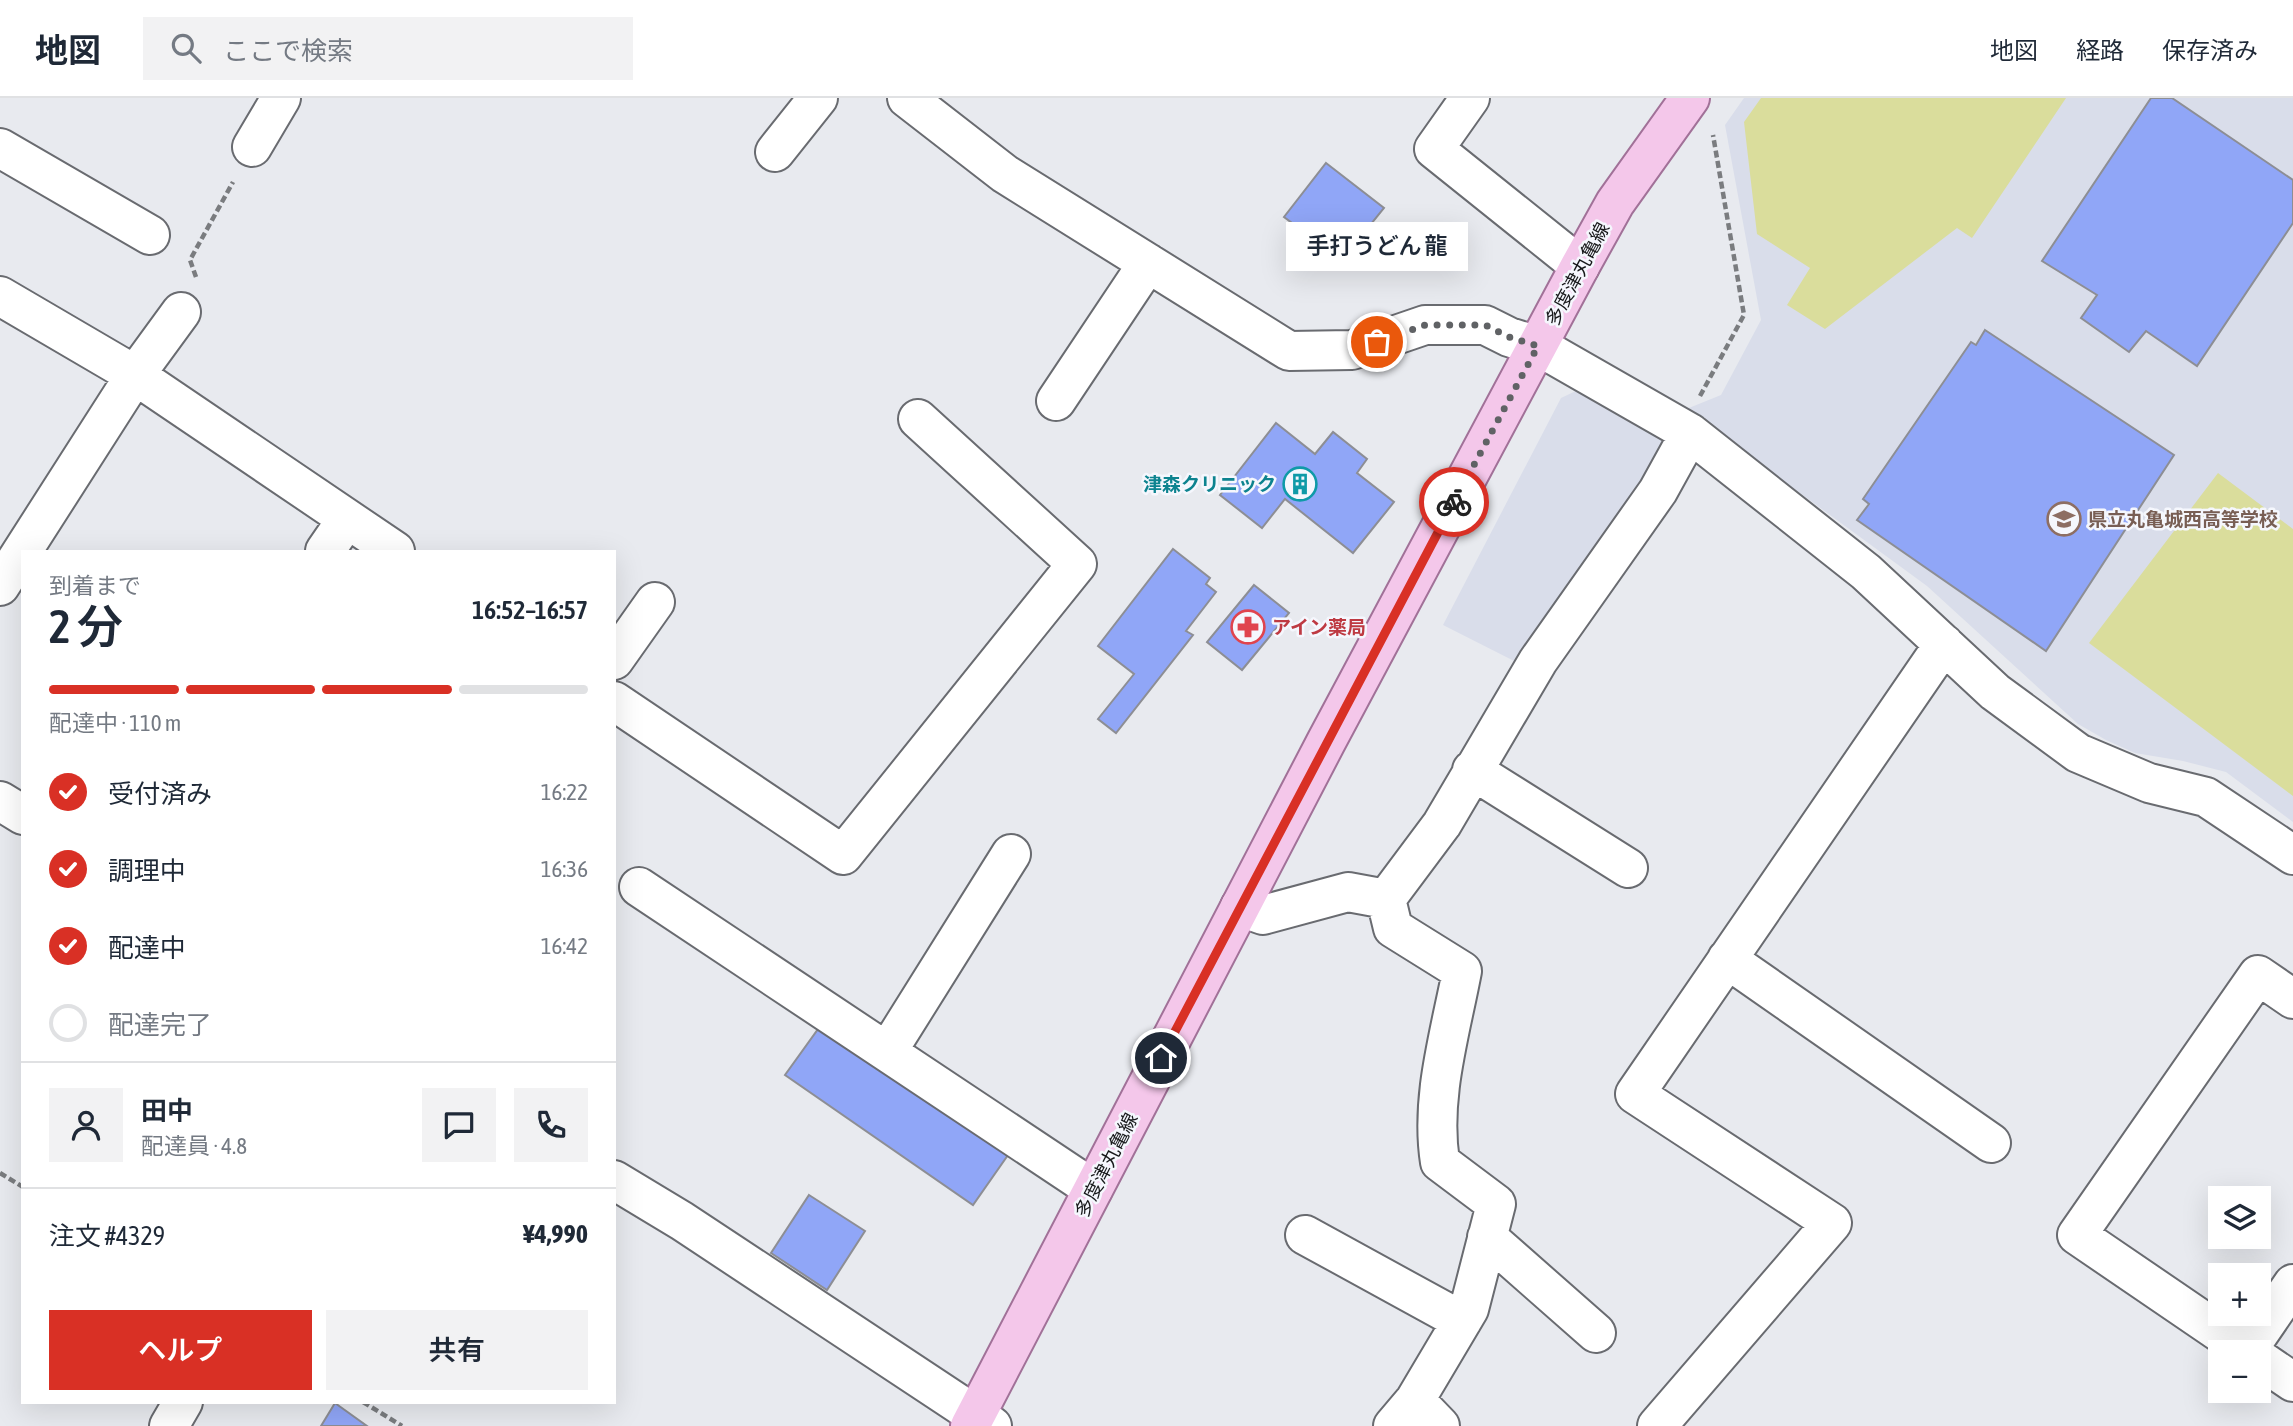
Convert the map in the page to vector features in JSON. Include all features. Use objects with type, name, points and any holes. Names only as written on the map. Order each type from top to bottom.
[{"type":"main road","name":"多度津丸亀線","points":[[979,1422],[1093,1189],[1580,266],[1615,203],[1701,113]]},
{"type":"street","points":[[253,147],[281,98]]},
{"type":"street","points":[[775,152],[818,98]]},
{"type":"street","points":[[1470,98],[1434,149],[1580,266]]},
{"type":"street","points":[[916,101],[1005,174],[1289,351],[1352,350],[1425,325],[1485,325],[1509,337],[1538,346],[1686,431],[1866,572],[1995,692],[2078,753],[2150,783],[2206,797],[2293,855]]},
{"type":"street","points":[[0,148],[150,235]]},
{"type":"street","points":[[1056,401],[1148,263]]},
{"type":"street","points":[[0,296],[135,375],[394,550]]},
{"type":"street","points":[[23,550],[135,375],[181,312]]},
{"type":"street","points":[[616,702],[843,855],[1077,564],[918,419]]},
{"type":"street","points":[[1386,899],[1442,824],[1538,662],[1658,491],[1686,431]]},
{"type":"street","points":[[326,550],[347,519]]},
{"type":"street","points":[[0,586],[21,553]]},
{"type":"street","points":[[616,657],[656,602]]},
{"type":"street","points":[[1657,1426],[1832,1223],[1635,1094],[1944,645]]},
{"type":"street","points":[[1472,770],[1628,868]]},
{"type":"street","points":[[887,1052],[1011,854]]},
{"type":"street","points":[[639,887],[1093,1189]]},
{"type":"street","points":[[1240,907],[1263,915],[1348,892],[1386,899]]},
{"type":"street","points":[[1386,899],[1393,928],[1462,971],[1436,1103],[1436,1138],[1440,1162],[1496,1204],[1469,1309],[1416,1418]]},
{"type":"street","points":[[1727,959],[1992,1143]]},
{"type":"street","points":[[2231,1340],[2077,1235],[2258,975],[2293,999]]},
{"type":"street","points":[[616,1181],[682,1221],[979,1422]]},
{"type":"street","points":[[1306,1235],[1462,1321]]},
{"type":"street","points":[[1487,1237],[1596,1333]]},
{"type":"street","points":[[2260,1340],[2293,1284]]},
{"type":"street","points":[[2271,1367],[2293,1382]]},
{"type":"path","points":[[1686,431],[1744,315],[1701,113]]},
{"type":"path","points":[[181,312],[198,281],[190,260],[253,147]]},
{"type":"path","points":[[0,1173],[21,1186]]},
{"type":"path","points":[[366,1404],[402,1426]]},
{"type":"shaded area","name":"県立丸亀城西高等学校","points":[[1744,98],[2293,98],[2293,822],[2226,772],[2135,753],[2078,724],[1927,586],[1707,425],[1528,668],[1443,625],[1561,398],[1578,390],[1679,412],[1721,395],[1761,320],[1725,125]]},
{"type":"green space","points":[[1761,98],[2066,98],[1972,238],[1957,228],[1825,329],[1787,305],[1810,268],[1757,234],[1744,122]]},
{"type":"green space","points":[[2218,473],[2293,529],[2293,796],[2089,643]]},
{"type":"building","points":[[2151,98],[2172,98],[2293,180],[2293,223],[2197,366],[2146,331],[2129,352],[2081,318],[2097,295],[2042,261]]},
{"type":"building","points":[[1326,163],[1384,208],[1342,260],[1284,217]]},
{"type":"building","points":[[1985,330],[2174,455],[2046,651],[1857,520],[1869,504],[1863,499],[1971,342],[1976,345]]},
{"type":"building","name":"津森クリニック","points":[[1276,423],[1315,454],[1333,432],[1367,459],[1357,473],[1394,502],[1353,553],[1285,499],[1262,528],[1220,495]]},
{"type":"building","points":[[1173,549],[1210,578],[1206,584],[1216,592],[1186,631],[1193,635],[1116,733],[1098,719],[1134,674],[1098,646]]},
{"type":"building","name":"アイン薬局","points":[[1254,585],[1289,613],[1242,670],[1207,642]]},
{"type":"building","points":[[821,1025],[1008,1155],[973,1205],[785,1075]]},
{"type":"building","points":[[809,1195],[865,1231],[827,1290],[771,1253]]},
{"type":"building","points":[[336,1404],[367,1426],[321,1426]]},
{"type":"way so far","points":[[1377,342],[1425,325],[1485,325],[1509,337],[1538,346],[1454,502]]},
{"type":"place","name":"手打うどん 龍","points":[[1377,342]]},
{"type":"place","name":"津森クリニック","points":[[1300,484]]},
{"type":"place","name":"県立丸亀城西高等学校","points":[[2064,519]]},
{"type":"place","name":"アイン薬局","points":[[1248,627]]},
{"type":"route","points":[[1161,1058],[1454,502]]}]
